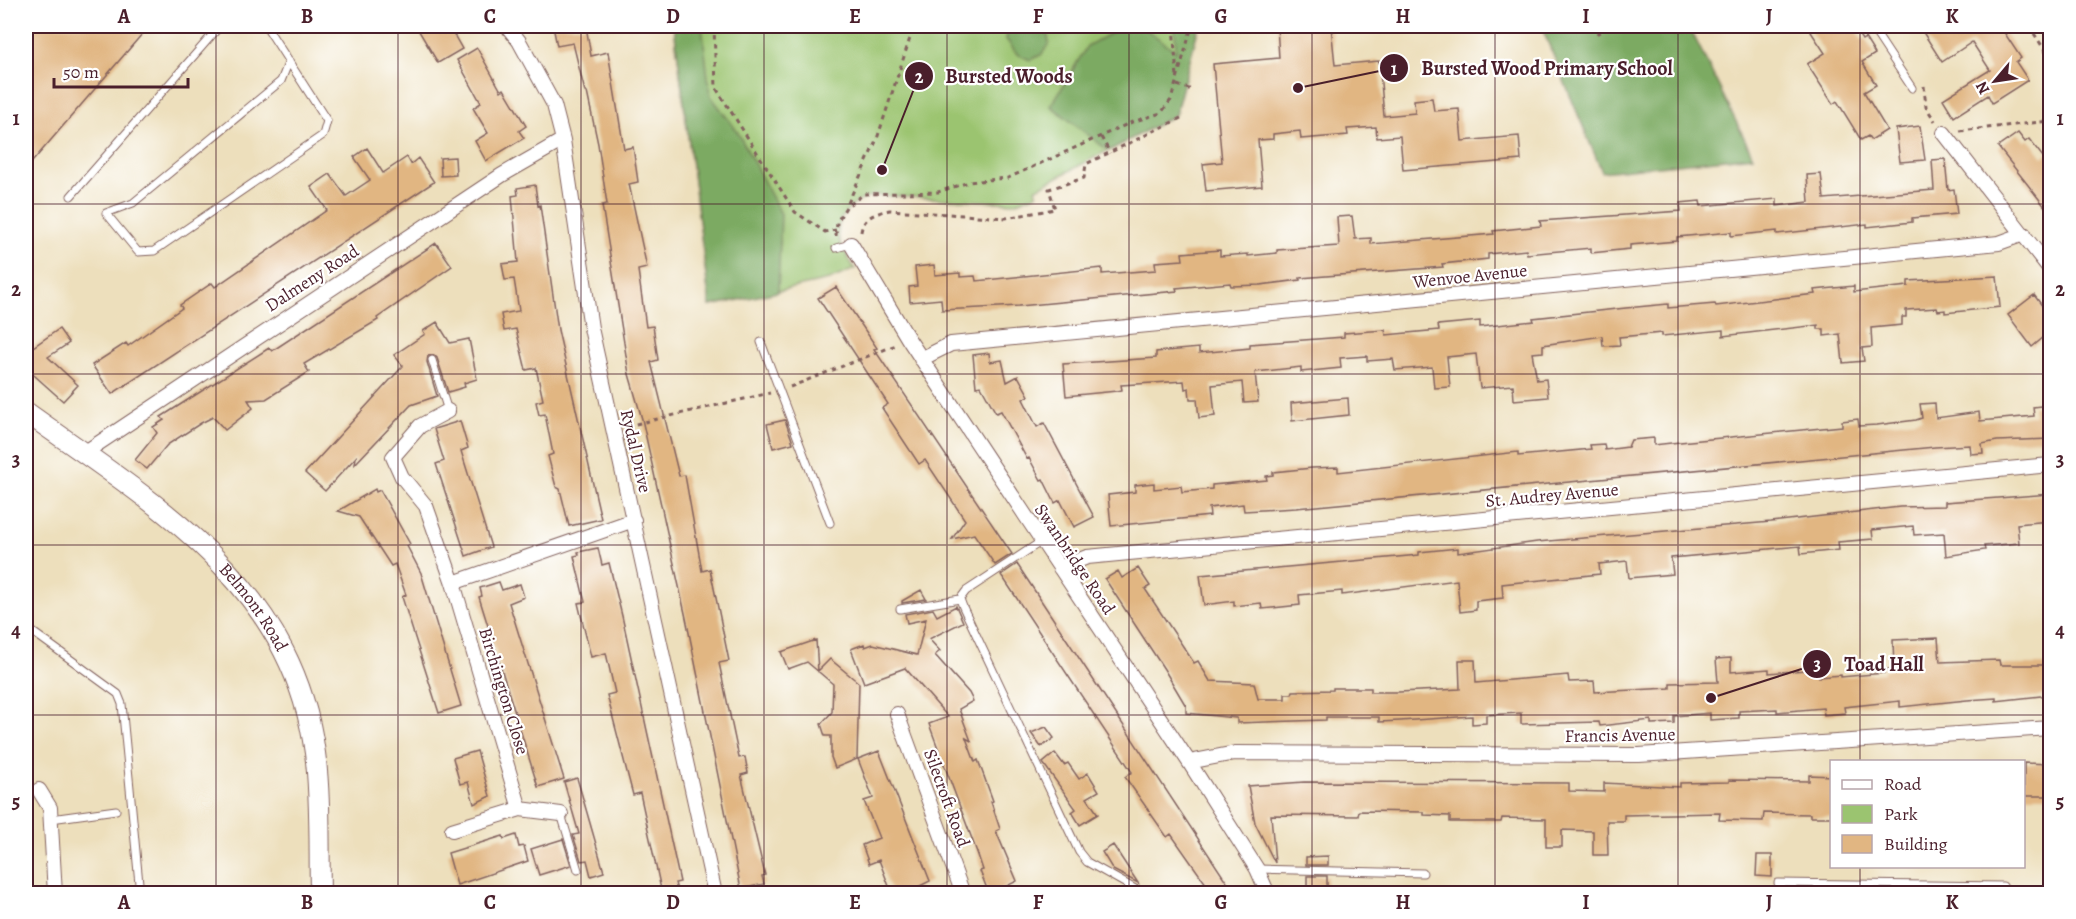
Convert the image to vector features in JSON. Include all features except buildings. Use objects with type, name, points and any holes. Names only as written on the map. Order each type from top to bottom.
[{"type":"street","name":"Rydal Drive","points":[[507,26],[519,41],[555,105],[563,140],[591,328],[715,894]]},
{"type":"street","points":[[1944,133],[2050,269]]},
{"type":"street","name":"Dalmeny Road","points":[[84,453],[405,238],[502,175],[563,140]]},
{"type":"street","name":"Wenvoe Avenue","points":[[921,359],[951,344],[2000,243],[2024,234]]},
{"type":"street","name":"Swanbridge Road","points":[[847,244],[1189,762],[1257,869],[1268,894]]},
{"type":"street","name":"Birchington Close","points":[[448,411],[420,426],[393,457],[402,477],[426,506],[453,583],[520,809]]},
{"type":"street","name":"Belmont Road","points":[[26,412],[141,494],[213,555],[253,599],[287,653],[304,702],[315,753],[316,893]]},
{"type":"street","name":"St. Audrey Avenue","points":[[1060,568],[1087,557],[2050,465]]},
{"type":"street","points":[[453,583],[634,520]]},
{"type":"street","name":"Silecroft Road","points":[[897,714],[963,894]]},
{"type":"street","name":"Francis Avenue","points":[[1189,762],[1235,753],[1639,754],[2050,728]]},
{"type":"street","points":[[39,790],[50,808],[55,894]]},
{"type":"street","points":[[452,830],[520,809],[561,814]]},
{"type":"lane","points":[[71,196],[220,26]]},
{"type":"lane","points":[[266,26],[289,61],[327,121],[323,135],[154,250],[138,252],[106,213],[134,203],[281,81],[289,61]]},
{"type":"lane","points":[[1871,26],[1912,88]]},
{"type":"lane","points":[[761,342],[830,523]]},
{"type":"lane","points":[[432,360],[448,411]]},
{"type":"lane","points":[[900,609],[960,599],[966,591],[1042,541]]},
{"type":"lane","points":[[960,599],[1078,852],[1087,862],[1144,894]]},
{"type":"lane","points":[[26,627],[118,694],[122,704],[140,894]]},
{"type":"lane","points":[[51,819],[116,810]]},
{"type":"lane","points":[[561,814],[578,870]]},
{"type":"lane","points":[[1257,869],[1423,873]]},
{"type":"lane","points":[[1778,883],[2003,886],[2007,894]]},
{"type":"path","points":[[714,26],[716,88],[795,212],[825,232],[836,230]]},
{"type":"path","points":[[914,26],[877,139],[837,222],[835,239],[847,244],[865,221],[873,215],[890,210],[1006,218],[1055,209],[1049,189],[1084,178],[1086,164],[1185,116]]},
{"type":"path","points":[[1173,26],[1178,63],[1177,84]]},
{"type":"path","points":[[846,207],[855,199],[873,192],[938,192],[969,182],[1008,178],[1132,122],[1161,112],[1172,100],[1192,26]]},
{"type":"path","points":[[1590,26],[1598,33],[1610,26]]},
{"type":"path","points":[[2029,26],[2050,58]]},
{"type":"path","points":[[1912,88],[1922,82],[1926,89],[1926,107],[1944,133],[2050,121]]},
{"type":"path","points":[[1177,84],[1192,90]]},
{"type":"path","points":[[1101,137],[1110,153]]},
{"type":"path","points":[[613,430],[779,391],[909,340]]},
{"type":"green space","points":[[674,26],[1199,26],[1175,115],[1035,189],[1037,194],[1014,203],[875,195],[868,197],[848,210],[839,223],[839,239],[855,269],[829,280],[710,306]]},
{"type":"green space","points":[[674,26],[702,26],[710,95],[737,131],[781,214],[778,292],[710,306]]},
{"type":"green space","points":[[1009,26],[1039,26],[1047,30],[1049,44],[1041,55],[1030,60],[1017,54],[1006,39]]},
{"type":"green space","points":[[1124,26],[1141,26],[1176,51],[1175,26],[1199,26],[1175,115],[1109,151],[1051,106],[1087,46]]},
{"type":"green space","points":[[1541,26],[1689,26],[1753,156],[1602,172]]},
{"type":"place","name":"Bursted Wood Primary School","points":[[1298,88]]},
{"type":"place","name":"Bursted Woods","points":[[882,170]]},
{"type":"place","name":"Toad Hall","points":[[1711,698]]}]
